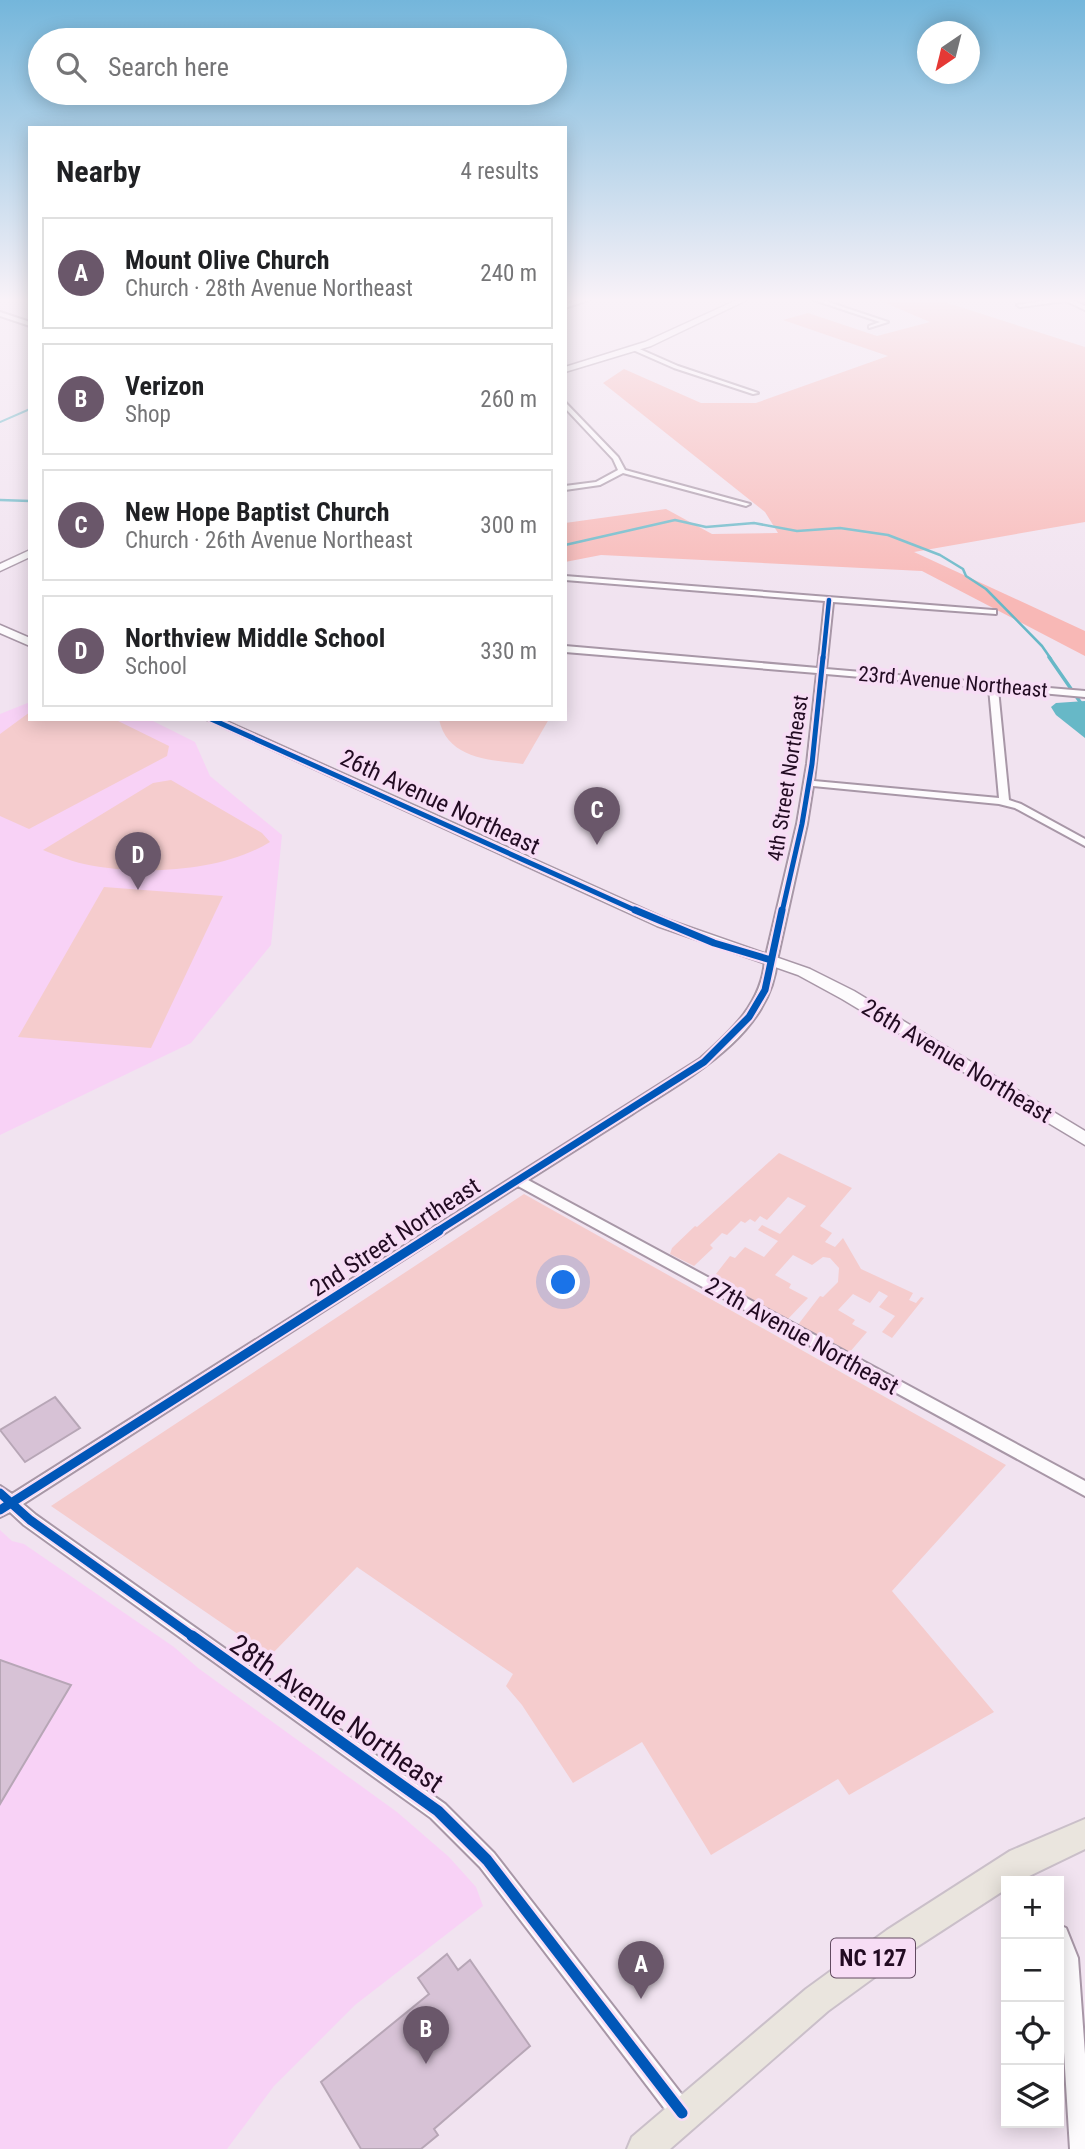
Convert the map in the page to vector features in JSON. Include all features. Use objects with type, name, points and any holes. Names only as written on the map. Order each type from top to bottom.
[{"type":"main road","name":"NC 127","points":[[644,2149],[682,2113],[817,2000],[898,1941],[1026,1871],[1085,1834]]},
{"type":"street","points":[[567,406],[616,458],[622,471]]},
{"type":"street","points":[[567,488],[598,484],[622,471],[746,504]]},
{"type":"street","points":[[0,568],[28,554]]},
{"type":"street","points":[[567,578],[993,612]]},
{"type":"street","name":"4th Street Northeast","points":[[771,960],[809,783],[829,600]]},
{"type":"street","points":[[0,629],[28,641]]},
{"type":"street","name":"23rd Avenue Northeast","points":[[567,649],[1085,694]]},
{"type":"street","points":[[993,685],[1004,802]]},
{"type":"street","name":"26th Avenue Northeast","points":[[215,721],[663,923],[804,972],[848,995],[1085,1139]]},
{"type":"street","points":[[809,783],[1004,802],[1018,806],[1085,843]]},
{"type":"street","name":"2nd Street Northeast","points":[[3,1502],[519,1181],[704,1062],[732,1036],[757,1004],[772,977],[771,960]]},
{"type":"street","name":"27th Avenue Northeast","points":[[519,1181],[1085,1489]]},
{"type":"street","name":"28th Avenue Northeast","points":[[3,1502],[438,1811],[487,1860],[682,2113]]},
{"type":"street","points":[[1061,1939],[1068,1958],[1082,2109],[1081,2149]]},
{"type":"shaded area","points":[[623,399],[756,403],[766,399],[1085,399],[1085,522],[914,552],[1085,631],[1085,656],[922,571],[601,555],[567,562],[567,523],[666,509],[712,534],[778,533],[765,512]]},
{"type":"shaded area","points":[[28,703],[28,721],[153,721],[195,742],[210,776],[282,835],[271,945],[191,1043],[0,1135],[0,714]]},
{"type":"shaded area","points":[[28,713],[28,721],[118,721],[169,746],[167,756],[29,829],[0,816],[0,734]]},
{"type":"shaded area","points":[[440,721],[548,721],[523,764],[472,755],[460,750],[444,732]]},
{"type":"shaded area","points":[[171,780],[262,833],[270,842],[229,860],[180,869],[155,870],[106,868],[68,860],[43,850],[153,783]]},
{"type":"shaded area","points":[[104,887],[223,896],[151,1048],[18,1037]]},
{"type":"shaded area","points":[[779,1153],[852,1188],[820,1226],[832,1233],[825,1242],[835,1247],[843,1238],[861,1269],[913,1293],[909,1300],[916,1303],[921,1297],[924,1298],[892,1338],[882,1332],[895,1316],[879,1307],[888,1296],[879,1291],[870,1303],[853,1294],[838,1310],[855,1320],[852,1324],[867,1332],[849,1353],[797,1326],[820,1296],[823,1297],[838,1282],[839,1268],[830,1258],[823,1257],[812,1265],[793,1255],[775,1275],[791,1284],[789,1288],[808,1298],[787,1320],[712,1279],[730,1256],[735,1258],[745,1247],[764,1257],[778,1241],[758,1230],[762,1225],[780,1234],[806,1206],[788,1197],[767,1220],[760,1216],[755,1222],[750,1219],[745,1223],[741,1221],[727,1235],[722,1233],[710,1245],[713,1248],[694,1266],[670,1254],[672,1248],[695,1226]]},
{"type":"shaded area","points":[[524,1194],[1006,1465],[892,1591],[994,1712],[849,1795],[838,1779],[711,1855],[642,1742],[573,1783],[522,1705],[506,1686],[513,1674],[357,1567],[270,1656],[51,1506]]},
{"type":"shaded area","points":[[0,1530],[12,1541],[24,1544],[174,1647],[198,1668],[397,1812],[449,1857],[476,1887],[483,1906],[355,2005],[274,2086],[227,2149],[0,2149]]},
{"type":"water","points":[[1085,701],[1085,738],[1056,715],[1051,707],[1056,703]]},
{"type":"building","points":[[55,1397],[80,1428],[25,1462],[0,1430]]},
{"type":"building","points":[[0,1660],[71,1685],[0,1804]]},
{"type":"building","points":[[447,1954],[458,1970],[470,1960],[530,2046],[434,2129],[438,2135],[421,2149],[361,2149],[321,2082],[429,1994],[418,1978]]},
{"type":"waterway","points":[[0,422],[28,410]]},
{"type":"waterway","points":[[0,500],[28,501]]},
{"type":"waterway","points":[[567,545],[675,520],[706,527],[754,523],[797,531],[840,528],[888,535],[940,555],[963,569],[966,576],[986,589],[1042,646],[1051,659]]},
{"type":"waterway","points":[[1049,657],[1085,709]]},
{"type":"cycle path","points":[[0,1510],[704,1062],[749,1017],[758,1004],[770,975],[771,960],[802,824],[812,764],[829,600]]},
{"type":"cycle path","points":[[215,721],[663,923],[714,943],[771,960]]},
{"type":"cycle path","points":[[0,1493],[30,1520],[438,1811],[487,1860],[682,2113]]},
{"type":"place","name":"New Hope Baptist Church","points":[[597,845]]},
{"type":"place","name":"Northview Middle School","points":[[138,890]]},
{"type":"place","name":"Mount Olive Church","points":[[641,1999]]},
{"type":"place","name":"Verizon","points":[[426,2064]]}]
